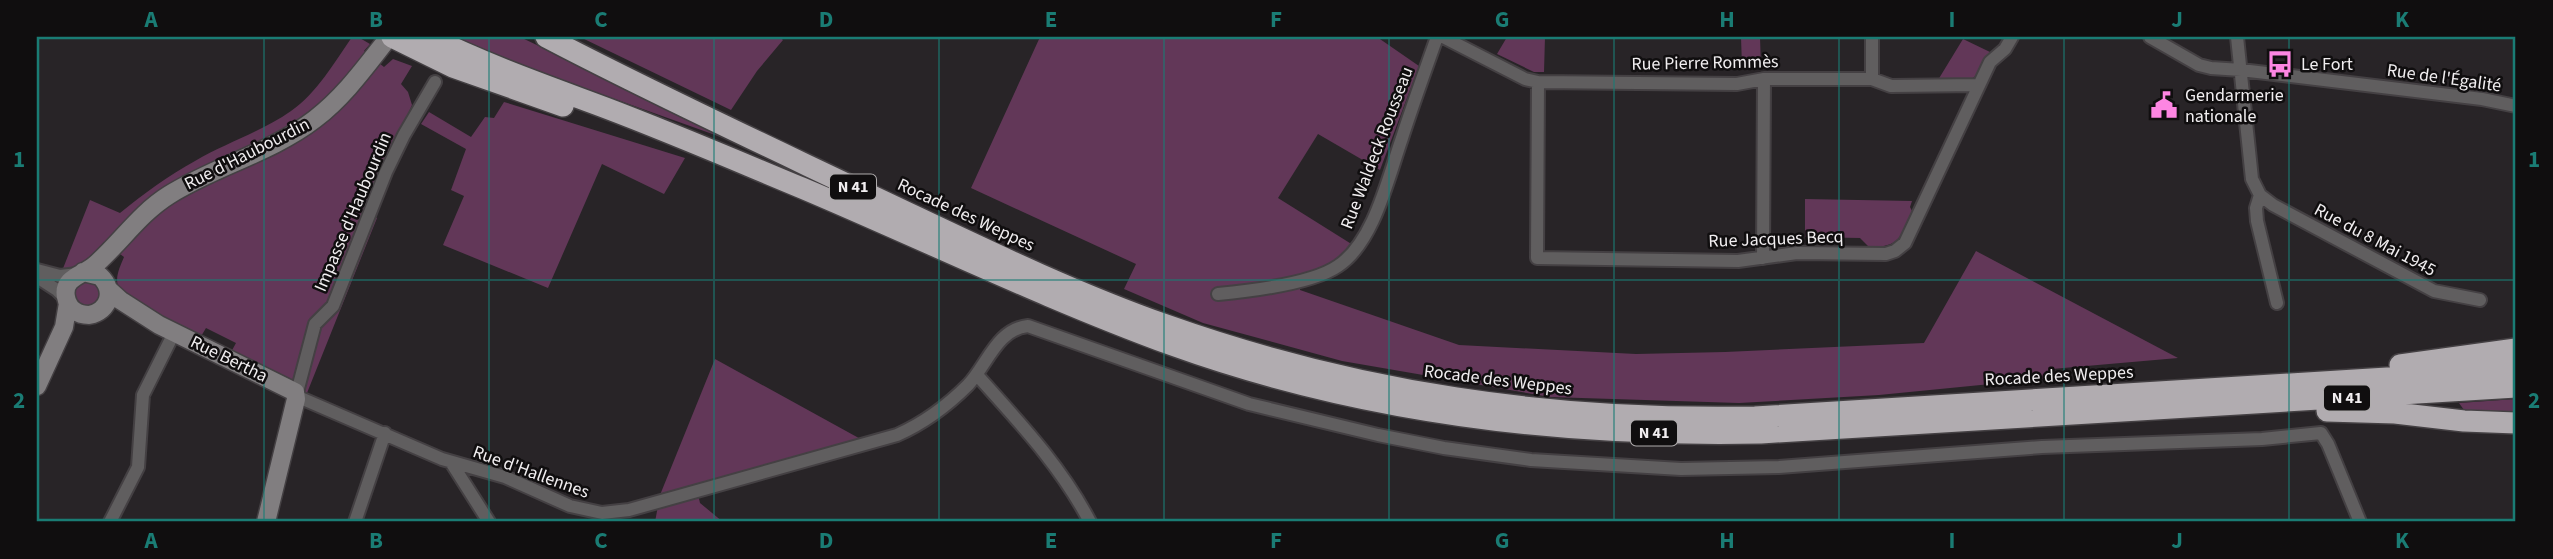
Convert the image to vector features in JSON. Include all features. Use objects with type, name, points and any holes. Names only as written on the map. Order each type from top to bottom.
[{"type":"highway","points":[[391,37],[473,75],[771,176]]},
{"type":"highway","name":"N 41","points":[[430,37],[485,62],[695,143],[1065,302],[1172,344],[1285,379],[1440,413],[1580,430],[1674,434],[1761,433],[2516,387]]},
{"type":"highway","name":"Rocade des Weppes","points":[[546,37],[979,247],[1116,306],[1250,353],[1361,382],[1433,396],[1507,407],[1630,417],[1691,418],[1769,416],[2516,370]]},
{"type":"highway","points":[[2226,388],[2298,375],[2393,366],[2516,349]]},
{"type":"highway","points":[[2178,408],[2250,413],[2395,413],[2464,421],[2516,423]]},
{"type":"main road","name":"Rue d'Haubourdin","points":[[81,273],[94,265],[149,209],[177,190],[307,125],[339,99],[391,37]]},
{"type":"main road","points":[[48,365],[82,321],[96,313],[108,301],[109,265],[126,233]]},
{"type":"main road","points":[[37,386],[66,322],[68,284],[81,273],[97,274],[107,286]]},
{"type":"main road","name":"Rue Bertha","points":[[107,286],[126,304],[167,329],[289,387],[296,396]]},
{"type":"main road","points":[[68,302],[79,313],[96,313]]},
{"type":"main road","name":"Rue Bertha","points":[[96,313],[115,311],[167,329]]},
{"type":"main road","points":[[266,522],[296,396]]},
{"type":"street","name":"Rue Pierre Rommès","points":[[1440,37],[1525,79],[1538,82],[1737,84],[1764,79],[1872,79],[1891,86],[1979,85]]},
{"type":"street","name":"Rue Waldeck Rousseau","points":[[1218,293],[1321,275],[1337,267],[1355,250],[1380,201],[1440,37]]},
{"type":"street","points":[[1872,37],[1872,79]]},
{"type":"street","name":"Rue Jacques Becq","points":[[1538,82],[1537,258],[1738,261],[1797,253],[1886,254],[1899,249],[1905,243],[1979,85],[1992,60],[2005,49],[2012,37]]},
{"type":"street","name":"Rue de l'Égalité","points":[[2150,37],[2199,65],[2217,69],[2482,99],[2516,106]]},
{"type":"street","points":[[2237,37],[2252,179],[2260,195],[2256,208],[2257,221],[2277,303]]},
{"type":"street","points":[[1763,258],[1764,79]]},
{"type":"street","name":"Impasse d'Haubourdin","points":[[296,396],[313,327],[333,306],[386,172],[435,82]]},
{"type":"street","name":"Rue du 8 Mai 1945","points":[[2260,195],[2273,205],[2434,291],[2480,300]]},
{"type":"street","points":[[37,271],[60,276],[81,273]]},
{"type":"street","points":[[37,277],[57,290],[68,302]]},
{"type":"street","name":"Rue d'Hallennes","points":[[296,396],[451,462],[505,477],[576,509],[602,513],[644,506],[763,474],[885,440],[909,430],[940,410],[977,376],[1007,335],[1021,327],[1037,327],[1249,404],[1444,448],[1531,460],[1681,469],[1779,467],[2042,447],[2262,439],[2321,433],[2329,444],[2360,522]]},
{"type":"street","points":[[110,522],[138,467],[143,395],[167,329]]},
{"type":"street","points":[[977,376],[1052,460],[1067,480],[1090,522]]},
{"type":"street","points":[[355,522],[385,433]]},
{"type":"street","points":[[451,462],[489,522]]},
{"type":"shaded area","points":[[352,37],[358,37],[370,44],[364,51],[384,67],[393,59],[412,66],[401,84],[408,92],[412,105],[364,211],[377,218],[307,393],[230,354],[236,343],[206,328],[200,338],[155,317],[133,303],[124,296],[117,281],[124,257],[104,242],[85,260],[62,271],[90,200],[120,213],[185,167],[280,118],[300,104],[317,87]]},
{"type":"shaded area","points":[[449,37],[520,37],[757,150],[492,55]]},
{"type":"shaded area","points":[[580,37],[780,37],[783,40],[757,71],[731,110]]},
{"type":"shaded area","points":[[1040,37],[1377,37],[1419,66],[1380,170],[1318,134],[1278,198],[1353,245],[1328,265],[1300,277],[1300,290],[1459,345],[1636,354],[1924,343],[1976,251],[2178,358],[2052,369],[2053,378],[1879,395],[1739,403],[1550,397],[1342,361],[1203,323],[1124,289],[1136,264],[971,188]]},
{"type":"shaded area","points":[[1507,37],[1545,37],[1544,72],[1534,72],[1497,54]]},
{"type":"shaded area","points":[[1741,37],[1760,37],[1761,67],[1742,67]]},
{"type":"shaded area","points":[[1963,39],[1990,52],[1980,70],[1971,79],[1938,80]]},
{"type":"shaded area","points":[[504,102],[685,158],[664,194],[602,164],[548,288],[443,245],[464,196],[451,190],[466,149],[421,124],[429,112],[471,137],[485,117],[494,118]]},
{"type":"shaded area","points":[[1805,199],[1912,201],[1912,211],[1898,239],[1888,245],[1869,247],[1860,238],[1805,237]]},
{"type":"shaded area","points":[[87,282],[96,285],[99,294],[96,303],[87,306],[78,303],[75,294],[78,285]]},
{"type":"shaded area","points":[[715,359],[866,442],[696,486],[700,503],[723,522],[655,522],[660,495]]},
{"type":"shaded area","points":[[2516,399],[2516,414],[2464,410],[2459,403]]},
{"type":"place","name":"Le Fort","points":[[2280,64]]},
{"type":"place","name":"Gendarmerie nationale","points":[[2164,105]]}]
